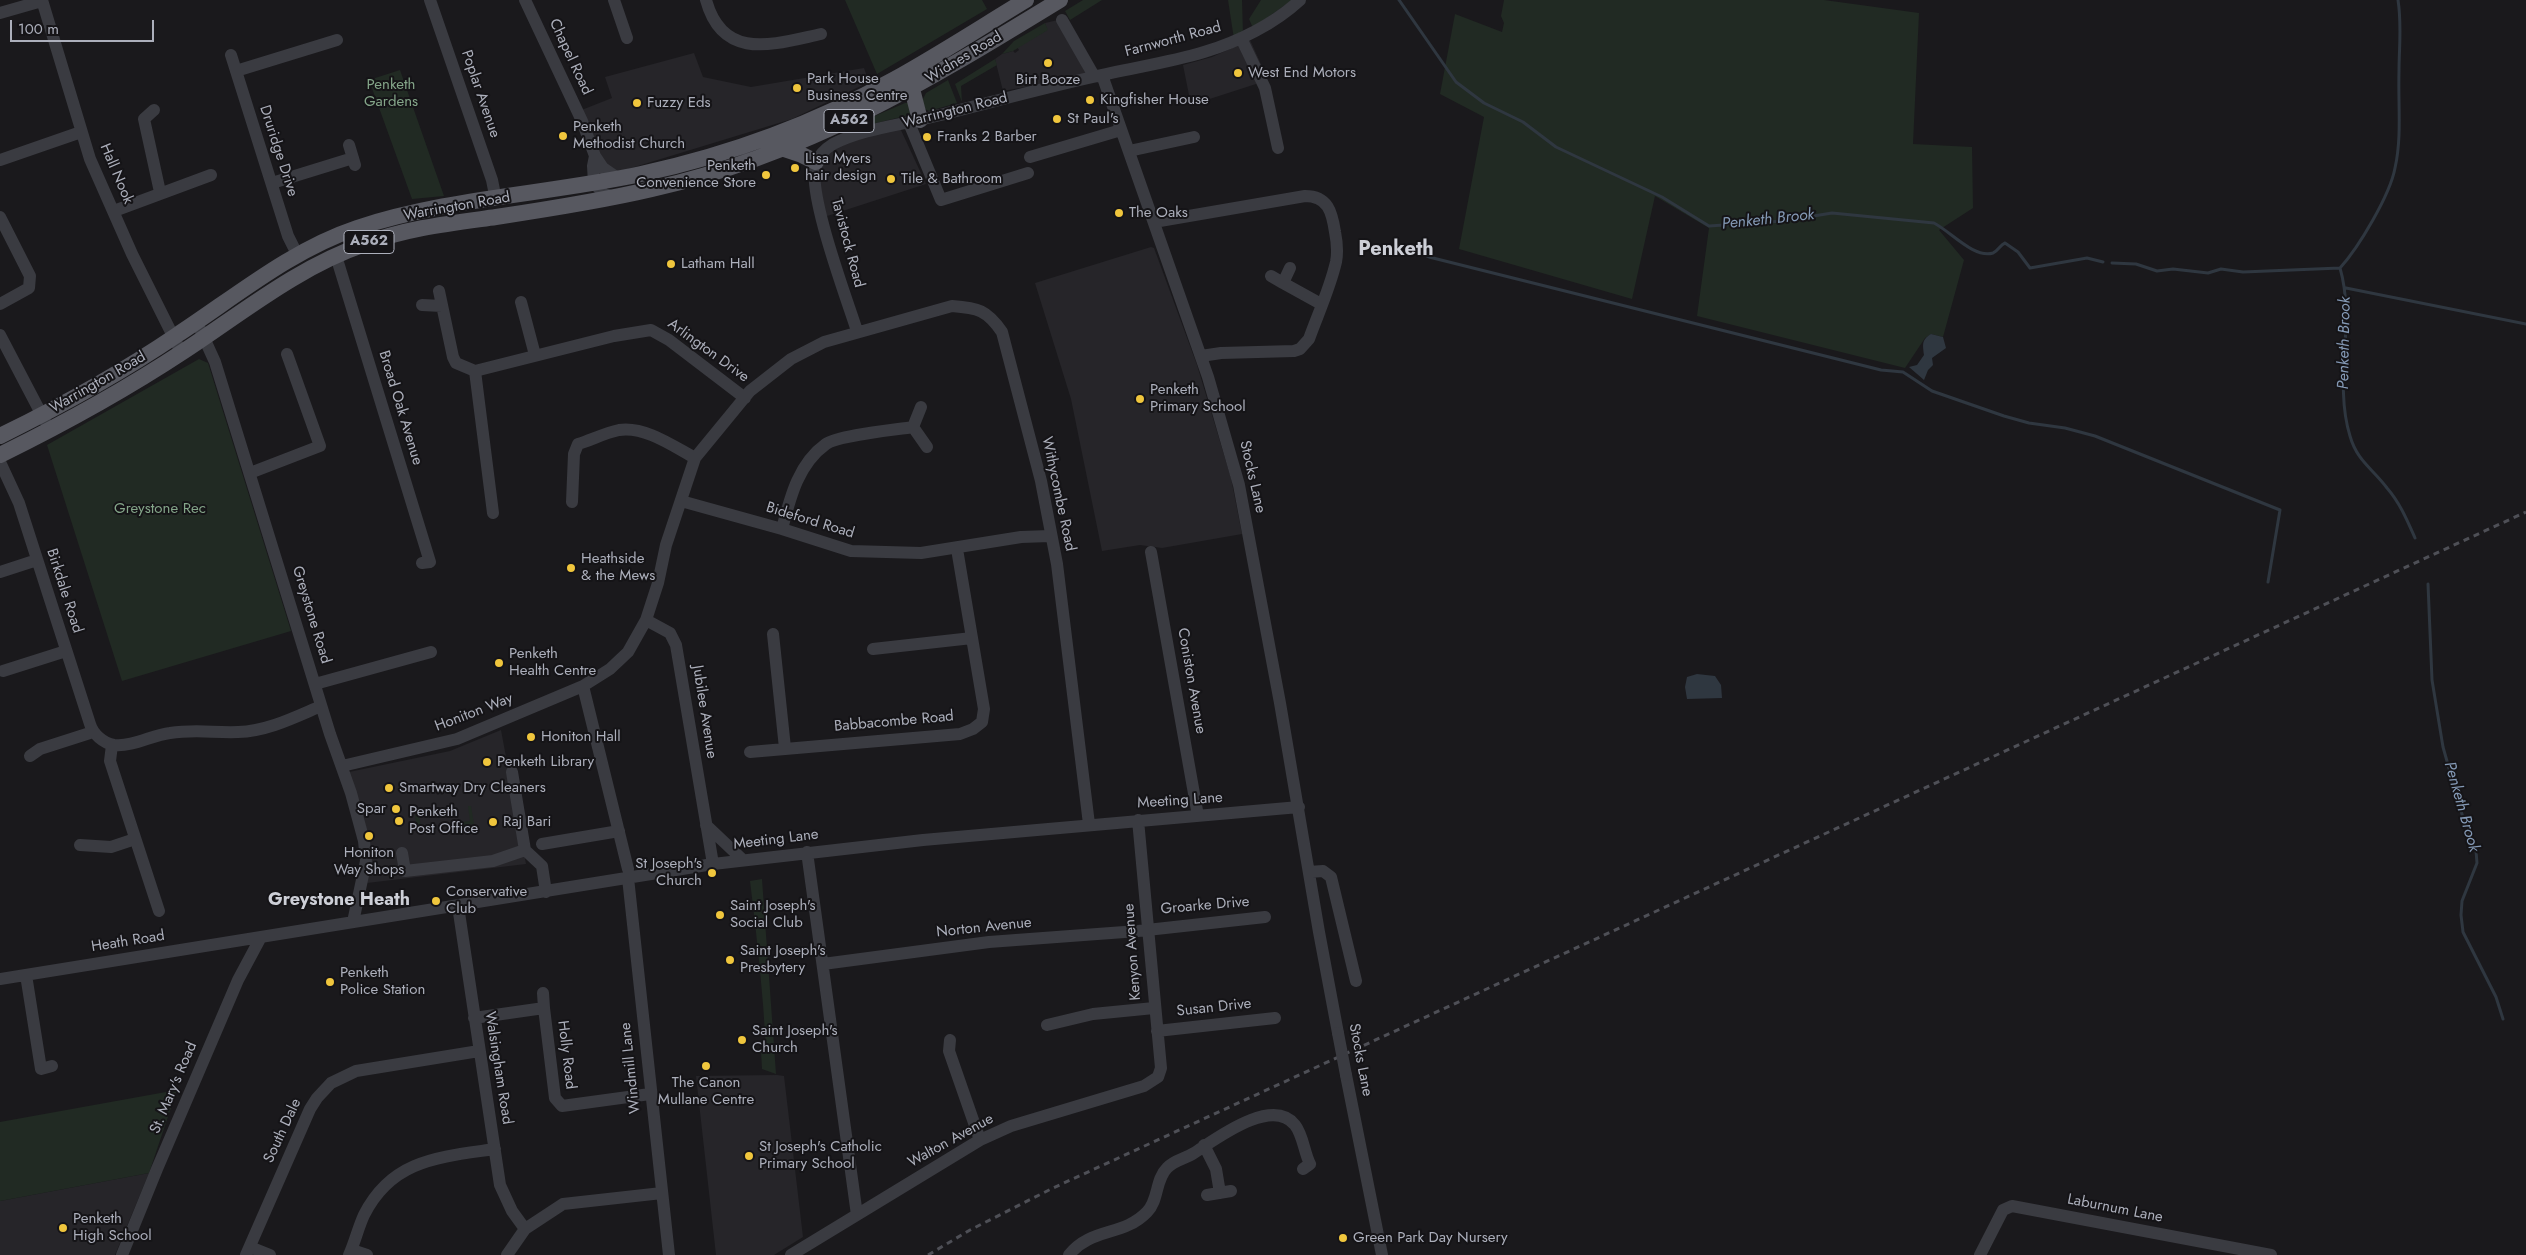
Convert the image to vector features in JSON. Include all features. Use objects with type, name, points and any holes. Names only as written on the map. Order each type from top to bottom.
[{"type":"main road","name":"Widnes Road","points":[[785,131],[894,79],[1026,0]]},
{"type":"main road","name":"Widnes Road","points":[[784,149],[912,89],[1060,0]]},
{"type":"main road","points":[[912,89],[914,122]]},
{"type":"main road","name":"Warrington Road","points":[[0,436],[126,368],[298,256],[355,229],[390,218],[619,179],[704,158],[785,131]]},
{"type":"main road","name":"Warrington Road","points":[[0,455],[111,397],[286,283],[336,256],[365,243],[427,228],[615,197],[709,174],[784,149]]},
{"type":"main road","points":[[784,149],[816,162]]},
{"type":"street","points":[[0,13],[42,0]]},
{"type":"street","name":"Hall Nook","points":[[42,0],[81,132],[114,211],[173,338],[182,352]]},
{"type":"street","name":"Poplar Avenue","points":[[430,0],[492,180],[496,200]]},
{"type":"street","name":"Chapel Road","points":[[525,0],[582,121],[595,156],[603,168],[619,179]]},
{"type":"street","points":[[614,0],[627,38]]},
{"type":"street","points":[[706,0],[711,17],[721,30],[732,38],[746,44],[767,45],[821,34]]},
{"type":"street","name":"Farnworth Road","points":[[1098,76],[1204,52],[1241,38],[1290,10],[1300,0]]},
{"type":"street","name":"Stocks Lane","points":[[1062,20],[1098,76],[1122,130],[1201,356],[1239,485],[1299,807],[1338,1033],[1382,1255]]},
{"type":"street","points":[[1241,38],[1265,88],[1278,148]]},
{"type":"street","points":[[236,71],[337,40]]},
{"type":"street","name":"Druridge Drive","points":[[231,55],[288,236],[298,256]]},
{"type":"street","name":"Warrington Road","points":[[816,162],[825,150],[845,139],[1098,76]]},
{"type":"street","points":[[154,110],[144,119],[160,192]]},
{"type":"street","points":[[914,122],[941,200],[1028,174]]},
{"type":"street","points":[[1030,157],[1122,130]]},
{"type":"street","points":[[0,160],[81,132]]},
{"type":"street","points":[[1129,151],[1194,138]]},
{"type":"street","points":[[272,183],[352,156]]},
{"type":"street","name":"Chapel Road","points":[[594,183],[593,166],[595,156]]},
{"type":"street","name":"Tavistock Road","points":[[816,162],[815,190],[838,279],[857,331]]},
{"type":"street","points":[[114,211],[160,192],[211,175]]},
{"type":"street","points":[[594,183],[604,194],[615,197]]},
{"type":"street","points":[[1154,222],[1305,196],[1319,198],[1332,211],[1337,254],[1309,339],[1300,349],[1287,352],[1221,352],[1201,356]]},
{"type":"street","points":[[0,217],[30,276],[29,288],[0,304]]},
{"type":"street","name":"Broad Oak Avenue","points":[[336,256],[430,562],[422,563]]},
{"type":"street","points":[[1284,284],[1290,268]]},
{"type":"street","points":[[1271,276],[1321,304]]},
{"type":"street","points":[[439,292],[453,357],[456,363],[476,371],[493,513]]},
{"type":"street","points":[[521,302],[535,355]]},
{"type":"street","points":[[422,305],[442,306]]},
{"type":"street","name":"Withycombe Road","points":[[695,458],[745,398],[791,358],[824,342],[857,331],[952,306],[974,308],[991,316],[1002,332],[1041,482],[1050,536],[1057,564],[1088,824]]},
{"type":"street","name":"Greystone Road","points":[[196,323],[215,362],[321,706],[354,802],[366,853],[353,922]]},
{"type":"street","name":"Arlington Drive","points":[[476,371],[614,336],[651,330],[669,340],[745,398]]},
{"type":"street","points":[[0,335],[51,430]]},
{"type":"street","points":[[250,474],[320,446],[288,354]]},
{"type":"street","points":[[913,426],[922,407]]},
{"type":"street","points":[[913,426],[927,448]]},
{"type":"street","points":[[782,528],[796,482],[806,463],[827,443],[913,426]]},
{"type":"street","points":[[572,502],[574,454],[578,444],[619,430],[633,430],[659,438],[695,458]]},
{"type":"street","name":"Honiton Way","points":[[342,766],[458,739],[583,686],[619,662],[637,640],[646,620],[658,583],[666,545],[695,458]]},
{"type":"street","name":"Birkdale Road","points":[[0,462],[15,492],[93,732]]},
{"type":"street","name":"Bideford Road","points":[[681,501],[782,528],[851,551],[920,553],[957,549],[1021,537],[1050,536]]},
{"type":"street","name":"Babbacombe Road","points":[[750,752],[960,734],[973,729],[982,722],[984,709],[957,549]]},
{"type":"street","name":"Coniston Avenue","points":[[1151,552],[1198,816]]},
{"type":"street","points":[[0,572],[37,560]]},
{"type":"street","name":"Jubilee Avenue","points":[[646,620],[670,633],[676,645],[713,864]]},
{"type":"street","points":[[773,634],[785,748]]},
{"type":"street","points":[[873,649],[972,638]]},
{"type":"street","points":[[3,671],[66,651]]},
{"type":"street","points":[[315,684],[431,652]]},
{"type":"street","name":"Windmill Lane","points":[[583,686],[628,874],[650,1094],[669,1255]]},
{"type":"street","points":[[30,756],[40,749],[93,732],[112,745],[123,745],[167,733],[195,729],[238,732],[280,724],[321,706]]},
{"type":"street","points":[[112,745],[110,761],[159,911]]},
{"type":"street","points":[[512,772],[520,788],[525,850],[542,866],[546,892]]},
{"type":"street","name":"Meeting Lane","points":[[261,937],[546,892],[628,874],[807,852],[1088,824],[1299,807]]},
{"type":"street","name":"Kenyon Avenue","points":[[1138,820],[1156,1031],[1161,1068],[1156,1080]]},
{"type":"street","points":[[706,825],[743,860]]},
{"type":"street","points":[[542,844],[619,831]]},
{"type":"street","points":[[80,845],[111,847],[135,840]]},
{"type":"street","points":[[402,853],[399,872],[493,861],[525,850]]},
{"type":"street","points":[[807,852],[856,1215]]},
{"type":"street","points":[[1309,872],[1323,871],[1331,877],[1359,983]]},
{"type":"street","name":"Walsingham Road","points":[[458,906],[500,1185],[512,1211],[525,1229]]},
{"type":"street","name":"Groarke Drive","points":[[1148,928],[1265,917]]},
{"type":"street","name":"Norton Avenue","points":[[823,964],[989,942],[1138,931],[1148,928]]},
{"type":"street","name":"Heath Road","points":[[0,979],[261,937]]},
{"type":"street","name":"St. Mary's Road","points":[[122,1255],[156,1169],[234,989],[261,937]]},
{"type":"street","points":[[26,975],[41,1069],[52,1066]]},
{"type":"street","name":"Holly Road","points":[[543,992],[555,1098],[562,1106],[650,1094]]},
{"type":"street","name":"Holly Road","points":[[474,1018],[544,1008]]},
{"type":"street","points":[[1047,1025],[1093,1014],[1154,1008]]},
{"type":"street","name":"Susan Drive","points":[[1156,1031],[1275,1018]]},
{"type":"street","points":[[950,1040],[949,1051],[980,1140]]},
{"type":"street","name":"South Dale","points":[[248,1251],[303,1122],[324,1089],[340,1078],[356,1071],[479,1051]]},
{"type":"street","name":"Walton Avenue","points":[[791,1255],[980,1140],[1011,1126],[1144,1086],[1156,1080]]},
{"type":"street","points":[[1069,1255],[1076,1246],[1101,1232],[1129,1226],[1148,1211],[1155,1199],[1158,1183],[1167,1168],[1179,1159],[1193,1154],[1204,1145],[1247,1122],[1275,1114],[1295,1125],[1310,1164],[1303,1169]]},
{"type":"street","points":[[1204,1145],[1225,1192],[1207,1195]]},
{"type":"street","points":[[367,1255],[351,1252],[370,1204],[398,1174],[418,1164],[440,1157],[494,1149]]},
{"type":"street","points":[[507,1255],[525,1229],[564,1204],[662,1192]]},
{"type":"street","name":"Laburnum Lane","points":[[1980,1255],[2003,1210],[2012,1206],[2271,1255]]},
{"type":"street","points":[[248,1251],[270,1255]]},
{"type":"shaded area","points":[[1058,20],[1087,76],[1003,91],[995,59],[1002,54],[1013,51],[1015,53],[1019,50],[1017,47],[1047,30],[1045,23]]},
{"type":"shaded area","points":[[1250,40],[1265,73],[1256,84],[1191,105],[1183,65],[1212,57]]},
{"type":"shaded area","points":[[694,53],[703,77],[751,87],[864,68],[869,82],[792,119],[605,176],[598,173],[574,113],[612,98],[605,77]]},
{"type":"shaded area","points":[[900,128],[926,184],[821,218],[812,182],[828,150],[843,142]]},
{"type":"shaded area","name":"Penketh Primary School","points":[[1151,247],[1154,248],[1197,365],[1231,478],[1242,534],[1162,548],[1140,545],[1102,551],[1071,399],[1035,283]]},
{"type":"shaded area","points":[[1931,334],[1943,337],[1946,348],[1932,358],[1933,365],[1928,370],[1924,380],[1909,367],[1917,365],[1924,355],[1924,341]]},
{"type":"shaded area","points":[[1697,674],[1715,676],[1721,685],[1722,698],[1687,699],[1685,687],[1687,677]]},
{"type":"shaded area","name":"Honiton Way Shops","points":[[501,730],[526,864],[367,883],[349,772],[450,751]]},
{"type":"shaded area","name":"St Joseph's Catholic Primary School","points":[[696,1076],[784,1076],[803,1237],[774,1255],[716,1255]]},
{"type":"shaded area","name":"Penketh High School","points":[[149,1173],[115,1255],[0,1255],[0,1201]]},
{"type":"green space","points":[[845,0],[982,0],[987,9],[877,74]]},
{"type":"green space","points":[[1083,0],[1102,0],[1070,20],[1065,11]]},
{"type":"green space","points":[[1228,0],[1242,0],[1243,34],[1234,39]]},
{"type":"green space","points":[[1261,0],[1292,0],[1253,28],[1249,19]]},
{"type":"green space","points":[[1504,0],[1824,0],[1919,13],[1913,144],[1972,147],[1973,208],[1939,230],[1964,260],[1943,337],[1931,334],[1925,338],[1905,368],[1697,316],[1709,228],[1655,196],[1632,299],[1459,249],[1484,117],[1440,94],[1455,14],[1502,32],[1504,23],[1501,16]]},
{"type":"green space","points":[[1045,23],[1048,30],[1013,51],[1002,54],[1014,41]]},
{"type":"green space","points":[[995,59],[997,65],[961,86],[962,102],[955,84]]},
{"type":"green space","name":"Penketh Gardens","points":[[400,70],[444,196],[412,199],[369,80]]},
{"type":"green space","points":[[948,80],[957,103],[929,111],[925,109],[922,101],[926,93]]},
{"type":"green space","points":[[909,103],[911,113],[909,115],[848,130],[847,128]]},
{"type":"green space","name":"Greystone Rec","points":[[199,359],[208,363],[291,631],[122,681],[47,445]]},
{"type":"green space","points":[[468,806],[471,806],[474,824],[462,826],[462,822],[470,821]]},
{"type":"green space","points":[[419,814],[421,829],[429,828],[430,832],[418,834],[415,815]]},
{"type":"green space","points":[[762,879],[776,1074],[762,1069],[761,1051],[766,1049],[765,1028],[750,881]]},
{"type":"green space","points":[[177,1090],[149,1173],[0,1201],[0,1122]]},
{"type":"waterway","name":"Penketh Brook","points":[[1399,0],[1456,82],[1484,103],[1523,122],[1556,147],[1662,197],[1709,226],[1783,221],[1832,213],[1934,223],[1978,252],[1993,253],[2005,243],[2018,252],[2030,268],[2087,258],[2103,262]]},
{"type":"waterway","points":[[2340,268],[2373,220],[2387,192],[2395,168],[2399,132],[2400,27],[2398,0]]},
{"type":"waterway","points":[[1418,252],[1429,257],[1881,370],[1903,372],[1932,391],[2004,416],[2095,436],[2280,510],[2268,582]]},
{"type":"waterway","name":"Penketh Brook","points":[[2112,263],[2136,264],[2157,271],[2173,269],[2208,273],[2221,269],[2243,272],[2340,268],[2346,310],[2345,415],[2350,436],[2361,458],[2396,500],[2415,538]]},
{"type":"waterway","points":[[2346,288],[2526,324]]},
{"type":"waterway","name":"Penketh Brook","points":[[2428,584],[2432,680],[2443,747],[2467,832],[2476,851],[2477,863],[2462,901],[2463,932],[2496,997],[2503,1019]]},
{"type":"railway","points":[[928,1255],[970,1230],[1053,1188],[2526,512]]},
{"type":"place","name":"Birt Booze","points":[[1048,63]]},
{"type":"place","name":"West End Motors","points":[[1238,73]]},
{"type":"place","name":"Park House Business Centre","points":[[797,88]]},
{"type":"place","name":"Kingfisher House","points":[[1090,100]]},
{"type":"place","name":"Fuzzy Eds","points":[[637,103]]},
{"type":"place","name":"St Paul's","points":[[1057,119]]},
{"type":"place","name":"Penketh Methodist Church","points":[[563,136]]},
{"type":"place","name":"Franks 2 Barber","points":[[927,137]]},
{"type":"place","name":"Lisa Myers hair design","points":[[795,168]]},
{"type":"place","name":"Penketh Convenience Store","points":[[766,175]]},
{"type":"place","name":"Tile & Bathroom","points":[[891,179]]},
{"type":"place","name":"The Oaks","points":[[1119,213]]},
{"type":"place","name":"Latham Hall","points":[[671,264]]},
{"type":"place","name":"Penketh Primary School","points":[[1140,399]]},
{"type":"place","name":"Heathside & the Mews","points":[[571,568]]},
{"type":"place","name":"Penketh Health Centre","points":[[499,663]]},
{"type":"place","name":"Honiton Hall","points":[[531,737]]},
{"type":"place","name":"Penketh Library","points":[[487,762]]},
{"type":"place","name":"Smartway Dry Cleaners","points":[[389,788]]},
{"type":"place","name":"Spar","points":[[396,809]]},
{"type":"place","name":"Penketh Post Office","points":[[399,821]]},
{"type":"place","name":"Raj Bari","points":[[493,822]]},
{"type":"place","name":"Honiton Way Shops","points":[[369,836]]},
{"type":"place","name":"St Joseph's Church","points":[[712,873]]},
{"type":"place","name":"Conservative Club","points":[[436,901]]},
{"type":"place","name":"Saint Joseph's Social Club","points":[[720,915]]},
{"type":"place","name":"Saint Joseph's Presbytery","points":[[730,960]]},
{"type":"place","name":"Penketh Police Station","points":[[330,982]]},
{"type":"place","name":"Saint Joseph's Church","points":[[742,1040]]},
{"type":"place","name":"The Canon Mullane Centre","points":[[706,1066]]},
{"type":"place","name":"St Joseph's Catholic Primary School","points":[[749,1156]]},
{"type":"place","name":"Penketh High School","points":[[63,1228]]},
{"type":"place","name":"Green Park Day Nursery","points":[[1343,1238]]},
{"type":"district","name":"Penketh","points":[[1396,250]]},
{"type":"district","name":"Greystone Heath","points":[[339,901]]}]
